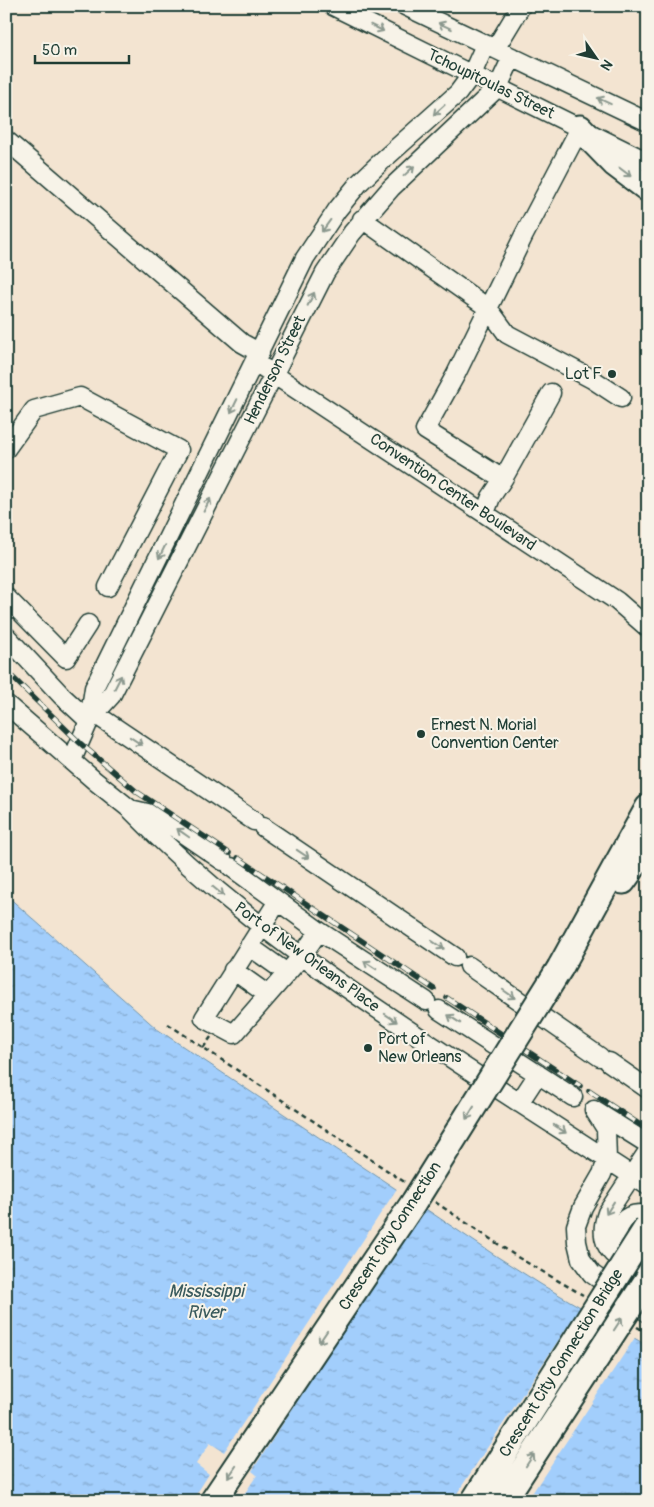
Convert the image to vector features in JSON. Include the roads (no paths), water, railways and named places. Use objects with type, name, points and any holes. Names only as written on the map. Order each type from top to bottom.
[{"type":"highway","points":[[580,128],[615,164],[648,189]]},
{"type":"highway","points":[[560,968],[648,808]]},
{"type":"highway","points":[[560,968],[648,846]]},
{"type":"highway","name":"Crescent City Connection","points":[[213,1501],[414,1202],[560,968]]},
{"type":"highway","name":"Crescent City Connection Bridge","points":[[474,1501],[648,1226]]},
{"type":"highway","points":[[503,1501],[643,1268]]},
{"type":"street","name":"Tchoupitoulas Street","points":[[333,6],[648,162]]},
{"type":"street","name":"Tchoupitoulas Street","points":[[405,6],[648,122]]},
{"type":"street","name":"Henderson Street","points":[[92,717],[94,688],[305,258],[337,210],[359,184],[458,93],[521,6]]},
{"type":"street","name":"Henderson Street","points":[[72,760],[92,717],[111,696],[321,280],[362,219],[390,188],[498,87],[512,58]]},
{"type":"street","points":[[504,479],[425,430],[456,374],[580,128]]},
{"type":"street","name":"Convention Center Boulevard","points":[[6,140],[242,343],[274,374],[617,602],[648,628]]},
{"type":"street","points":[[362,219],[488,308],[507,334],[592,379],[621,398]]},
{"type":"street","points":[[485,513],[491,498],[504,479],[551,393]]},
{"type":"street","points":[[6,449],[34,410],[80,397],[178,450],[108,587]]},
{"type":"street","points":[[6,597],[66,658],[88,624]]},
{"type":"street","points":[[131,614],[148,622]]},
{"type":"street","points":[[6,636],[62,696],[258,824],[648,1089]]},
{"type":"street","name":"Port of New Orleans Place","points":[[6,704],[95,782],[130,809],[196,874],[301,957],[412,1033],[648,1186]]},
{"type":"street","name":"Port of New Orleans Place","points":[[130,809],[156,815],[319,931],[648,1144]]},
{"type":"street","points":[[278,901],[204,1018],[234,1034],[287,974],[319,931]]},
{"type":"street","points":[[249,946],[287,974]]},
{"type":"street","points":[[233,970],[268,995]]},
{"type":"street","points":[[519,1103],[538,1074]]},
{"type":"street","points":[[583,1103],[606,1128],[607,1160],[602,1174],[583,1207],[576,1226],[577,1242],[582,1259],[592,1274],[648,1313]]},
{"type":"street","points":[[643,1268],[627,1264],[614,1255],[602,1234],[602,1224],[607,1213],[648,1151]]},
{"type":"street","points":[[643,1268],[622,1253],[618,1246],[618,1230],[624,1221],[632,1216],[648,1215]]},
{"type":"water","name":"Mississippi River","points":[[6,895],[157,1029],[493,1254],[542,1285],[648,1346],[648,1501],[6,1501]]},
{"type":"railway","points":[[6,671],[80,743],[137,792],[229,853]]},
{"type":"railway","points":[[238,858],[434,989]]},
{"type":"railway","points":[[447,998],[580,1086]]},
{"type":"railway","points":[[589,1091],[648,1130]]},
{"type":"place","name":"Lot F","points":[[612,374]]},
{"type":"place","name":"Ernest N. Morial Convention Center","points":[[421,734]]},
{"type":"place","name":"Port of New Orleans","points":[[368,1048]]}]
